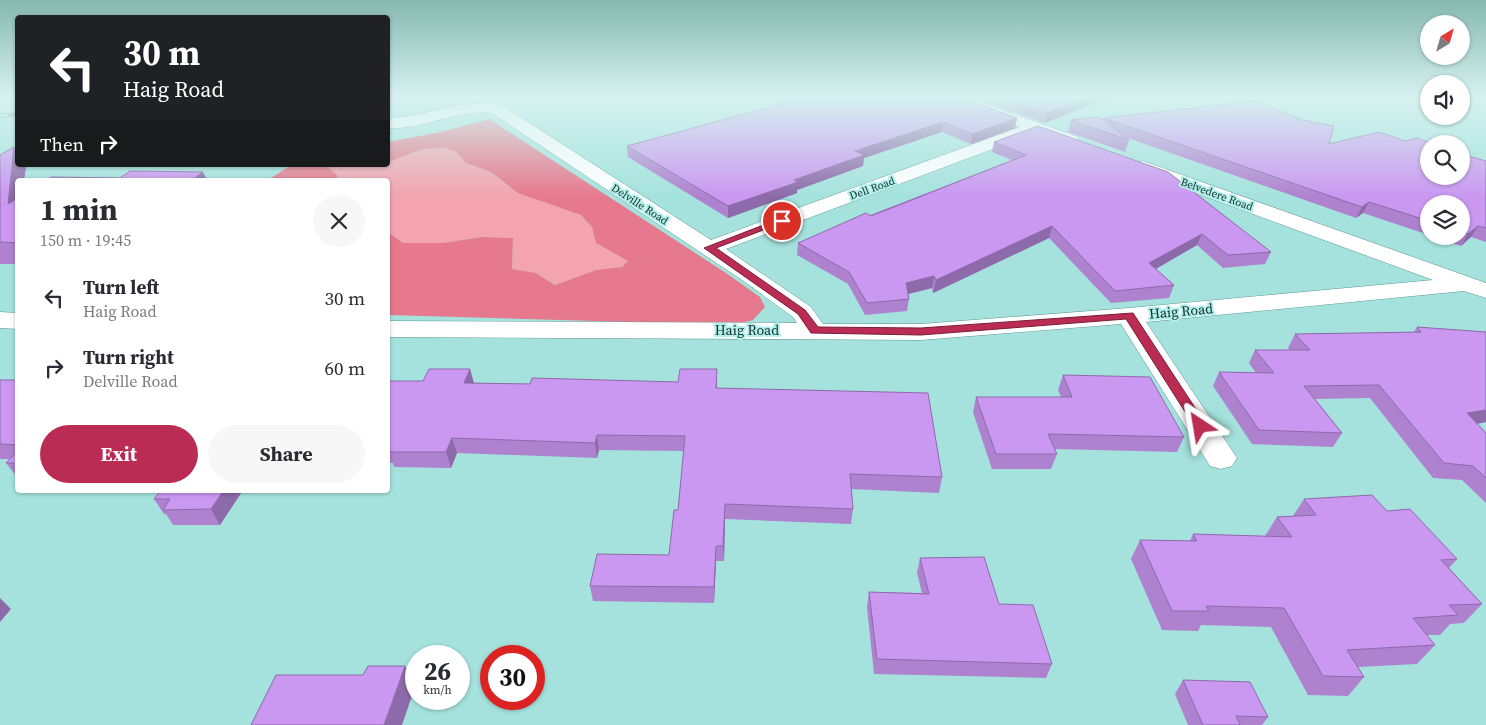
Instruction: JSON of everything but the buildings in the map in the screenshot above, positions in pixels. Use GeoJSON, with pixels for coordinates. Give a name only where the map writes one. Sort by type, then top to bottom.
{"type":"FeatureCollection","features":[{"type":"Feature","properties":{"kind":"street","name":"Delville Road"},"geometry":{"type":"LineString","coordinates":[[530,130],[802,312],[815,330]]}},
{"type":"Feature","properties":{"kind":"street","name":"Dell Road"},"geometry":{"type":"LineString","coordinates":[[709,248],[1030,130]]}},
{"type":"Feature","properties":{"kind":"street"},"geometry":{"type":"LineString","coordinates":[[1040,130],[1090,148]]}},
{"type":"Feature","properties":{"kind":"street","name":"Belvedere Road"},"geometry":{"type":"LineString","coordinates":[[1127,161],[1475,287]]}},
{"type":"Feature","properties":{"kind":"street","name":"Haig Road"},"geometry":{"type":"LineString","coordinates":[[390,329],[921,332],[1475,287]]}},
{"type":"Feature","properties":{"kind":"street"},"geometry":{"type":"LineString","coordinates":[[1129,316],[1221,458]]}},
{"type":"Feature","properties":{"kind":"street"},"geometry":{"type":"LineString","coordinates":[[0,320],[15,321]]}},
{"type":"Feature","properties":{"kind":"shaded area"},"geometry":{"type":"Polygon","coordinates":[[[449,130],[506,130],[726,273],[760,297],[765,307],[753,320],[733,325],[390,315],[390,233],[403,243],[443,243],[482,237],[513,238],[512,269],[536,273],[555,285],[596,270],[622,267],[628,261],[596,243],[592,227],[581,215],[518,193],[491,172],[466,163],[456,152],[445,148],[423,149],[390,161],[390,142],[449,130]]]}},
{"type":"Feature","properties":{"kind":"shaded area"},"geometry":{"type":"Polygon","coordinates":[[[445,148],[456,152],[466,163],[491,172],[518,193],[581,215],[592,227],[596,243],[628,261],[622,267],[596,270],[556,285],[536,273],[512,269],[513,238],[482,237],[443,243],[403,243],[390,233],[390,178],[338,178],[337,175],[329,168],[390,167],[390,161],[423,149],[445,148]]]}},
{"type":"Feature","properties":{"kind":"shaded area"},"geometry":{"type":"Polygon","coordinates":[[[288,167],[330,167],[338,178],[271,178],[288,167]]]}},
{"type":"Feature","properties":{"kind":"route"},"geometry":{"type":"LineString","coordinates":[[782,221],[709,248],[754,277],[802,312],[815,330],[921,332],[1129,316],[1200,426]]}}]}
